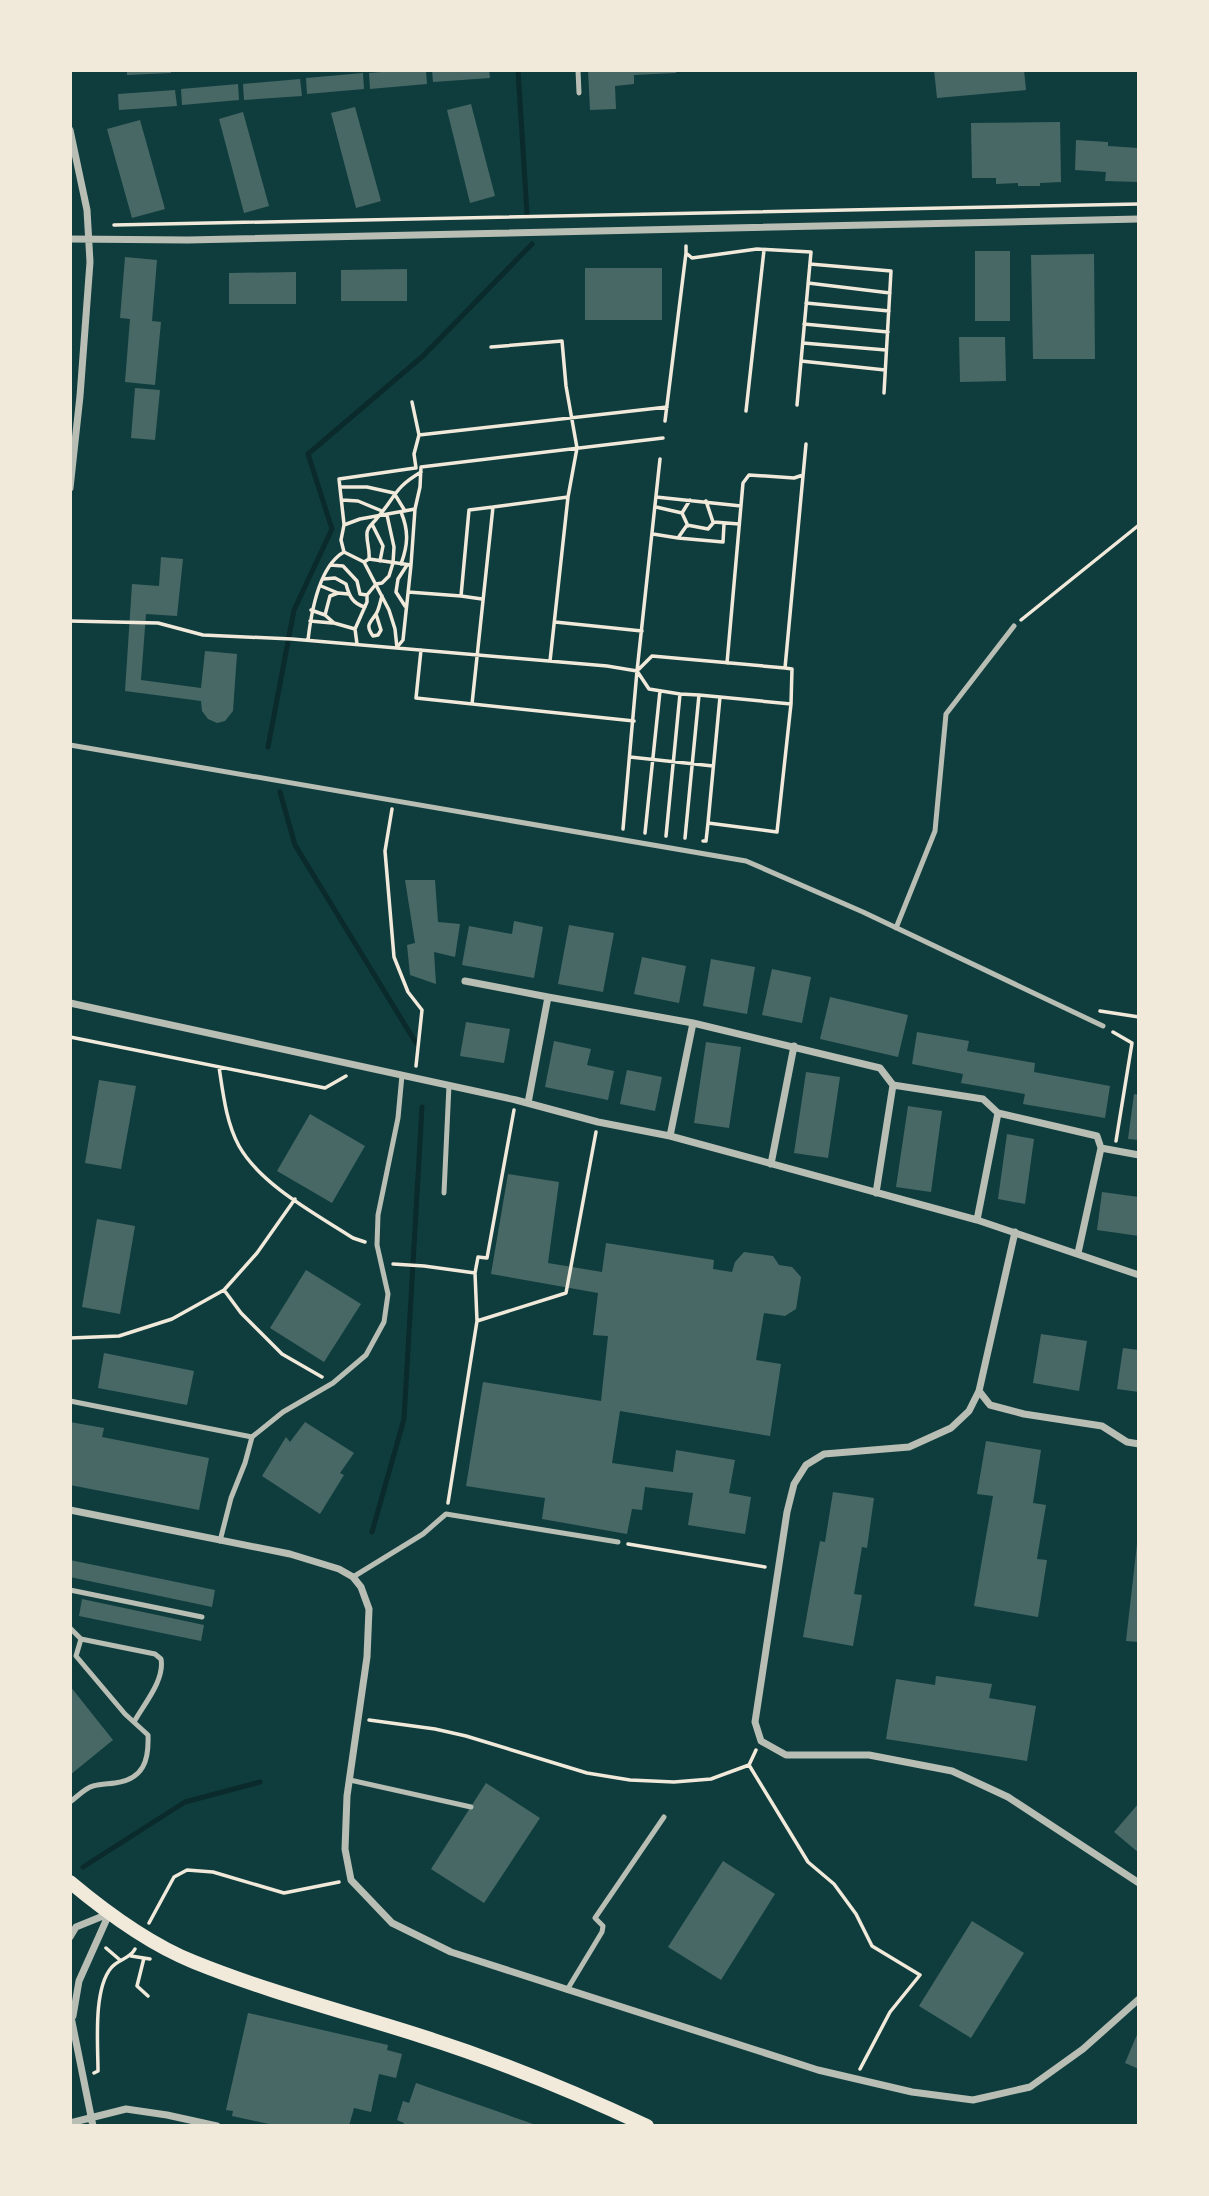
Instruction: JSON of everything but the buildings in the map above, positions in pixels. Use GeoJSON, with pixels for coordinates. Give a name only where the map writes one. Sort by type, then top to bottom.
{"type":"FeatureCollection","features":[{"type":"Feature","properties":{"kind":"main road"},"geometry":{"type":"LineString","coordinates":[[70,1882],[109,1914],[192,1962],[424,2037],[593,2101],[647,2126]]}},
{"type":"Feature","properties":{"kind":"street"},"geometry":{"type":"LineString","coordinates":[[70,130],[87,210],[89,238],[89,293],[70,488]]}},
{"type":"Feature","properties":{"kind":"street"},"geometry":{"type":"LineString","coordinates":[[70,239],[216,239],[1139,219]]}},
{"type":"Feature","properties":{"kind":"street"},"geometry":{"type":"LineString","coordinates":[[70,396],[80,396]]}},
{"type":"Feature","properties":{"kind":"street"},"geometry":{"type":"LineString","coordinates":[[465,981],[693,1023],[794,1046],[880,1068],[893,1085],[983,1099],[998,1113],[1097,1136],[1101,1148],[1079,1253]]}},
{"type":"Feature","properties":{"kind":"street"},"geometry":{"type":"LineString","coordinates":[[528,1103],[548,997]]}},
{"type":"Feature","properties":{"kind":"street"},"geometry":{"type":"LineString","coordinates":[[70,1003],[414,1077],[598,1122],[670,1136],[977,1220],[1139,1275]]}},
{"type":"Feature","properties":{"kind":"street"},"geometry":{"type":"LineString","coordinates":[[670,1136],[693,1023]]}},
{"type":"Feature","properties":{"kind":"street"},"geometry":{"type":"LineString","coordinates":[[771,1164],[794,1046]]}},
{"type":"Feature","properties":{"kind":"street"},"geometry":{"type":"LineString","coordinates":[[876,1193],[893,1085]]}},
{"type":"Feature","properties":{"kind":"street"},"geometry":{"type":"LineString","coordinates":[[977,1220],[998,1113]]}},
{"type":"Feature","properties":{"kind":"street"},"geometry":{"type":"LineString","coordinates":[[1101,1148],[1139,1155]]}},
{"type":"Feature","properties":{"kind":"street"},"geometry":{"type":"LineString","coordinates":[[1015,1232],[979,1391],[969,1411],[951,1428],[909,1447],[824,1454],[806,1465],[794,1484],[787,1512],[755,1722],[761,1741],[786,1755],[869,1755],[952,1771],[1008,1797],[1139,1883]]}},
{"type":"Feature","properties":{"kind":"street"},"geometry":{"type":"LineString","coordinates":[[979,1391],[990,1405],[1024,1414],[1102,1426],[1127,1442],[1139,1444]]}},
{"type":"Feature","properties":{"kind":"street"},"geometry":{"type":"LineString","coordinates":[[70,1510],[290,1554],[339,1569],[353,1577],[361,1587],[369,1609],[367,1657],[350,1780],[345,1849],[351,1880],[392,1923],[451,1952],[722,2041],[854,2080],[912,2092],[973,2099],[1030,2087],[1083,2049],[1139,1999]]}},
{"type":"Feature","properties":{"kind":"street"},"geometry":{"type":"LineString","coordinates":[[70,1937],[76,1927],[109,1914]]}},
{"type":"Feature","properties":{"kind":"street"},"geometry":{"type":"LineString","coordinates":[[73,2020],[79,1981],[109,1914]]}},
{"type":"Feature","properties":{"kind":"street"},"geometry":{"type":"LineString","coordinates":[[70,2012],[92,2122]]}},
{"type":"Feature","properties":{"kind":"street"},"geometry":{"type":"LineString","coordinates":[[70,2123],[92,2122],[125,2109],[217,2126]]}},
{"type":"Feature","properties":{"kind":"lane"},"geometry":{"type":"LineString","coordinates":[[578,70],[579,93]]}},
{"type":"Feature","properties":{"kind":"lane"},"geometry":{"type":"LineString","coordinates":[[896,928],[935,831],[946,714],[1014,626]]}},
{"type":"Feature","properties":{"kind":"lane"},"geometry":{"type":"LineString","coordinates":[[70,745],[746,861],[896,928],[1103,1026]]}},
{"type":"Feature","properties":{"kind":"lane"},"geometry":{"type":"LineString","coordinates":[[220,1541],[252,1437],[283,1412],[333,1383],[366,1355],[384,1322],[388,1294],[377,1245],[378,1215],[398,1118],[402,1075]]}},
{"type":"Feature","properties":{"kind":"lane"},"geometry":{"type":"LineString","coordinates":[[444,1193],[449,1085]]}},
{"type":"Feature","properties":{"kind":"lane"},"geometry":{"type":"LineString","coordinates":[[70,1402],[252,1437]]}},
{"type":"Feature","properties":{"kind":"lane"},"geometry":{"type":"LineString","coordinates":[[353,1577],[423,1534],[446,1514],[618,1542]]}},
{"type":"Feature","properties":{"kind":"lane"},"geometry":{"type":"LineString","coordinates":[[70,1590],[202,1617]]}},
{"type":"Feature","properties":{"kind":"lane"},"geometry":{"type":"LineString","coordinates":[[70,1628],[81,1639],[155,1654],[162,1659],[163,1667],[158,1680],[134,1722]]}},
{"type":"Feature","properties":{"kind":"lane"},"geometry":{"type":"LineString","coordinates":[[70,1802],[91,1786],[119,1783],[130,1778],[146,1764],[149,1755],[148,1734],[76,1657],[81,1639]]}},
{"type":"Feature","properties":{"kind":"lane"},"geometry":{"type":"LineString","coordinates":[[350,1780],[471,1807]]}},
{"type":"Feature","properties":{"kind":"lane"},"geometry":{"type":"LineString","coordinates":[[567,1990],[601,1932],[603,1926],[596,1917],[664,1818]]}},
{"type":"Feature","properties":{"kind":"path"},"geometry":{"type":"LineString","coordinates":[[110,225],[1139,204]]}},
{"type":"Feature","properties":{"kind":"path"},"geometry":{"type":"LineString","coordinates":[[665,421],[686,246]]}},
{"type":"Feature","properties":{"kind":"path"},"geometry":{"type":"LineString","coordinates":[[685,253],[692,258],[764,250],[811,252],[797,405]]}},
{"type":"Feature","properties":{"kind":"path"},"geometry":{"type":"LineString","coordinates":[[746,411],[764,250]]}},
{"type":"Feature","properties":{"kind":"path"},"geometry":{"type":"LineString","coordinates":[[810,264],[891,271],[884,393]]}},
{"type":"Feature","properties":{"kind":"path"},"geometry":{"type":"LineString","coordinates":[[808,284],[890,293]]}},
{"type":"Feature","properties":{"kind":"path"},"geometry":{"type":"LineString","coordinates":[[806,303],[889,311]]}},
{"type":"Feature","properties":{"kind":"path"},"geometry":{"type":"LineString","coordinates":[[804,324],[888,332]]}},
{"type":"Feature","properties":{"kind":"path"},"geometry":{"type":"LineString","coordinates":[[491,348],[562,341],[577,448],[568,498],[550,661]]}},
{"type":"Feature","properties":{"kind":"path"},"geometry":{"type":"LineString","coordinates":[[803,343],[887,351]]}},
{"type":"Feature","properties":{"kind":"path"},"geometry":{"type":"LineString","coordinates":[[801,361],[885,370]]}},
{"type":"Feature","properties":{"kind":"path"},"geometry":{"type":"LineString","coordinates":[[406,607],[396,592],[398,579],[406,565],[419,469],[414,454],[419,435],[412,402]]}},
{"type":"Feature","properties":{"kind":"path"},"geometry":{"type":"LineString","coordinates":[[419,435],[667,407]]}},
{"type":"Feature","properties":{"kind":"path"},"geometry":{"type":"LineString","coordinates":[[397,648],[395,629],[364,562],[344,552],[341,540],[344,525],[339,479],[663,438]]}},
{"type":"Feature","properties":{"kind":"path"},"geometry":{"type":"LineString","coordinates":[[785,668],[806,444]]}},
{"type":"Feature","properties":{"kind":"path"},"geometry":{"type":"LineString","coordinates":[[622,841],[660,459]]}},
{"type":"Feature","properties":{"kind":"path"},"geometry":{"type":"LineString","coordinates":[[369,559],[370,546],[366,536],[372,524],[403,482],[419,469]]}},
{"type":"Feature","properties":{"kind":"path"},"geometry":{"type":"LineString","coordinates":[[727,663],[743,484],[749,475],[794,478],[803,475]]}},
{"type":"Feature","properties":{"kind":"path"},"geometry":{"type":"LineString","coordinates":[[340,487],[368,487],[394,493]]}},
{"type":"Feature","properties":{"kind":"path"},"geometry":{"type":"LineString","coordinates":[[394,493],[403,511],[407,536],[408,592],[403,639],[397,648]]}},
{"type":"Feature","properties":{"kind":"path"},"geometry":{"type":"LineString","coordinates":[[656,497],[706,500],[741,506]]}},
{"type":"Feature","properties":{"kind":"path"},"geometry":{"type":"LineString","coordinates":[[461,596],[469,510],[568,498]]}},
{"type":"Feature","properties":{"kind":"path"},"geometry":{"type":"LineString","coordinates":[[342,500],[358,501],[382,511]]}},
{"type":"Feature","properties":{"kind":"path"},"geometry":{"type":"LineString","coordinates":[[682,513],[691,500]]}},
{"type":"Feature","properties":{"kind":"path"},"geometry":{"type":"LineString","coordinates":[[706,500],[714,522]]}},
{"type":"Feature","properties":{"kind":"path"},"geometry":{"type":"LineString","coordinates":[[472,704],[493,507]]}},
{"type":"Feature","properties":{"kind":"path"},"geometry":{"type":"LineString","coordinates":[[656,507],[682,513]]}},
{"type":"Feature","properties":{"kind":"path"},"geometry":{"type":"LineString","coordinates":[[344,525],[360,519],[415,509]]}},
{"type":"Feature","properties":{"kind":"path"},"geometry":{"type":"LineString","coordinates":[[682,513],[687,526]]}},
{"type":"Feature","properties":{"kind":"path"},"geometry":{"type":"LineString","coordinates":[[357,644],[355,629],[368,596],[376,584],[383,583],[389,576],[393,563],[394,547],[387,515]]}},
{"type":"Feature","properties":{"kind":"path"},"geometry":{"type":"LineString","coordinates":[[714,522],[739,524]]}},
{"type":"Feature","properties":{"kind":"path"},"geometry":{"type":"LineString","coordinates":[[687,526],[708,529],[714,522]]}},
{"type":"Feature","properties":{"kind":"path"},"geometry":{"type":"LineString","coordinates":[[372,524],[383,546],[380,561]]}},
{"type":"Feature","properties":{"kind":"path"},"geometry":{"type":"LineString","coordinates":[[652,534],[723,542],[724,524]]}},
{"type":"Feature","properties":{"kind":"path"},"geometry":{"type":"LineString","coordinates":[[1014,626],[1139,525]]}},
{"type":"Feature","properties":{"kind":"path"},"geometry":{"type":"LineString","coordinates":[[678,538],[687,526]]}},
{"type":"Feature","properties":{"kind":"path"},"geometry":{"type":"LineString","coordinates":[[308,640],[311,610],[323,579],[333,560],[344,552]]}},
{"type":"Feature","properties":{"kind":"path"},"geometry":{"type":"LineString","coordinates":[[364,562],[369,559],[406,565]]}},
{"type":"Feature","properties":{"kind":"path"},"geometry":{"type":"LineString","coordinates":[[330,565],[343,566],[357,581],[360,594],[368,596]]}},
{"type":"Feature","properties":{"kind":"path"},"geometry":{"type":"LineString","coordinates":[[323,579],[335,578],[346,584],[348,594],[365,607]]}},
{"type":"Feature","properties":{"kind":"path"},"geometry":{"type":"LineString","coordinates":[[321,586],[348,594]]}},
{"type":"Feature","properties":{"kind":"path"},"geometry":{"type":"LineString","coordinates":[[318,592],[330,596],[338,593]]}},
{"type":"Feature","properties":{"kind":"path"},"geometry":{"type":"LineString","coordinates":[[408,592],[482,599]]}},
{"type":"Feature","properties":{"kind":"path"},"geometry":{"type":"LineString","coordinates":[[325,615],[330,596]]}},
{"type":"Feature","properties":{"kind":"path"},"geometry":{"type":"LineString","coordinates":[[372,646],[373,636],[368,628],[369,621],[376,614],[382,596]]}},
{"type":"Feature","properties":{"kind":"path"},"geometry":{"type":"LineString","coordinates":[[315,600],[326,605]]}},
{"type":"Feature","properties":{"kind":"path"},"geometry":{"type":"LineString","coordinates":[[311,610],[325,615],[334,623]]}},
{"type":"Feature","properties":{"kind":"path"},"geometry":{"type":"LineString","coordinates":[[373,636],[378,635],[381,630],[376,614]]}},
{"type":"Feature","properties":{"kind":"path"},"geometry":{"type":"LineString","coordinates":[[70,621],[158,623],[203,635],[357,644],[637,671],[649,689],[791,704]]}},
{"type":"Feature","properties":{"kind":"path"},"geometry":{"type":"LineString","coordinates":[[310,621],[334,623],[355,629]]}},
{"type":"Feature","properties":{"kind":"path"},"geometry":{"type":"LineString","coordinates":[[555,622],[642,631]]}},
{"type":"Feature","properties":{"kind":"path"},"geometry":{"type":"LineString","coordinates":[[421,650],[416,698],[634,721]]}},
{"type":"Feature","properties":{"kind":"path"},"geometry":{"type":"LineString","coordinates":[[637,671],[652,656],[792,669],[791,704],[777,832],[708,823]]}},
{"type":"Feature","properties":{"kind":"path"},"geometry":{"type":"LineString","coordinates":[[645,833],[660,691]]}},
{"type":"Feature","properties":{"kind":"path"},"geometry":{"type":"LineString","coordinates":[[666,836],[680,694]]}},
{"type":"Feature","properties":{"kind":"path"},"geometry":{"type":"LineString","coordinates":[[685,838],[699,695]]}},
{"type":"Feature","properties":{"kind":"path"},"geometry":{"type":"LineString","coordinates":[[706,841],[720,697]]}},
{"type":"Feature","properties":{"kind":"path"},"geometry":{"type":"LineString","coordinates":[[630,757],[713,766]]}},
{"type":"Feature","properties":{"kind":"path"},"geometry":{"type":"LineString","coordinates":[[393,800],[385,851],[394,957],[408,992],[422,1010],[414,1077]]}},
{"type":"Feature","properties":{"kind":"path"},"geometry":{"type":"LineString","coordinates":[[1103,1026],[1132,1043],[1115,1150]]}},
{"type":"Feature","properties":{"kind":"path"},"geometry":{"type":"LineString","coordinates":[[70,1037],[326,1088],[363,1066]]}},
{"type":"Feature","properties":{"kind":"path"},"geometry":{"type":"LineString","coordinates":[[219,1067],[225,1106],[239,1147],[270,1184],[353,1238],[377,1245]]}},
{"type":"Feature","properties":{"kind":"path"},"geometry":{"type":"LineString","coordinates":[[446,1514],[477,1321],[475,1273],[478,1257],[487,1258],[516,1100]]}},
{"type":"Feature","properties":{"kind":"path"},"geometry":{"type":"LineString","coordinates":[[477,1321],[566,1293],[598,1122]]}},
{"type":"Feature","properties":{"kind":"path"},"geometry":{"type":"LineString","coordinates":[[70,1338],[118,1336],[173,1318],[224,1290],[257,1253],[295,1199]]}},
{"type":"Feature","properties":{"kind":"path"},"geometry":{"type":"LineString","coordinates":[[401,1264],[475,1273]]}},
{"type":"Feature","properties":{"kind":"path"},"geometry":{"type":"LineString","coordinates":[[224,1290],[241,1313],[282,1354],[333,1383]]}},
{"type":"Feature","properties":{"kind":"path"},"geometry":{"type":"LineString","coordinates":[[618,1542],[778,1570]]}},
{"type":"Feature","properties":{"kind":"path"},"geometry":{"type":"LineString","coordinates":[[359,1719],[466,1736],[587,1773],[630,1780],[674,1782],[711,1779],[749,1765],[761,1741]]}},
{"type":"Feature","properties":{"kind":"path"},"geometry":{"type":"LineString","coordinates":[[749,1765],[808,1862],[834,1884],[856,1914],[872,1946],[920,1975],[890,2012],[854,2080]]}},
{"type":"Feature","properties":{"kind":"path"},"geometry":{"type":"LineString","coordinates":[[84,2077],[98,2071],[98,2024],[102,1987],[109,1970],[120,1960],[131,1956],[174,1877],[187,1870],[213,1872],[284,1893],[351,1880]]}},
{"type":"Feature","properties":{"kind":"path"},"geometry":{"type":"LineString","coordinates":[[144,1958],[137,1986],[148,1996]]}},
{"type":"Feature","properties":{"kind":"waterway"},"geometry":{"type":"LineString","coordinates":[[518,70],[527,214]]}},
{"type":"Feature","properties":{"kind":"waterway"},"geometry":{"type":"LineString","coordinates":[[268,747],[294,610],[332,529],[308,454],[423,356],[532,244]]}},
{"type":"Feature","properties":{"kind":"waterway"},"geometry":{"type":"LineString","coordinates":[[280,792],[295,845],[416,1043]]}},
{"type":"Feature","properties":{"kind":"waterway"},"geometry":{"type":"LineString","coordinates":[[372,1532],[404,1419],[422,1107]]}},
{"type":"Feature","properties":{"kind":"waterway"},"geometry":{"type":"LineString","coordinates":[[83,1867],[185,1802],[260,1782]]}}]}
